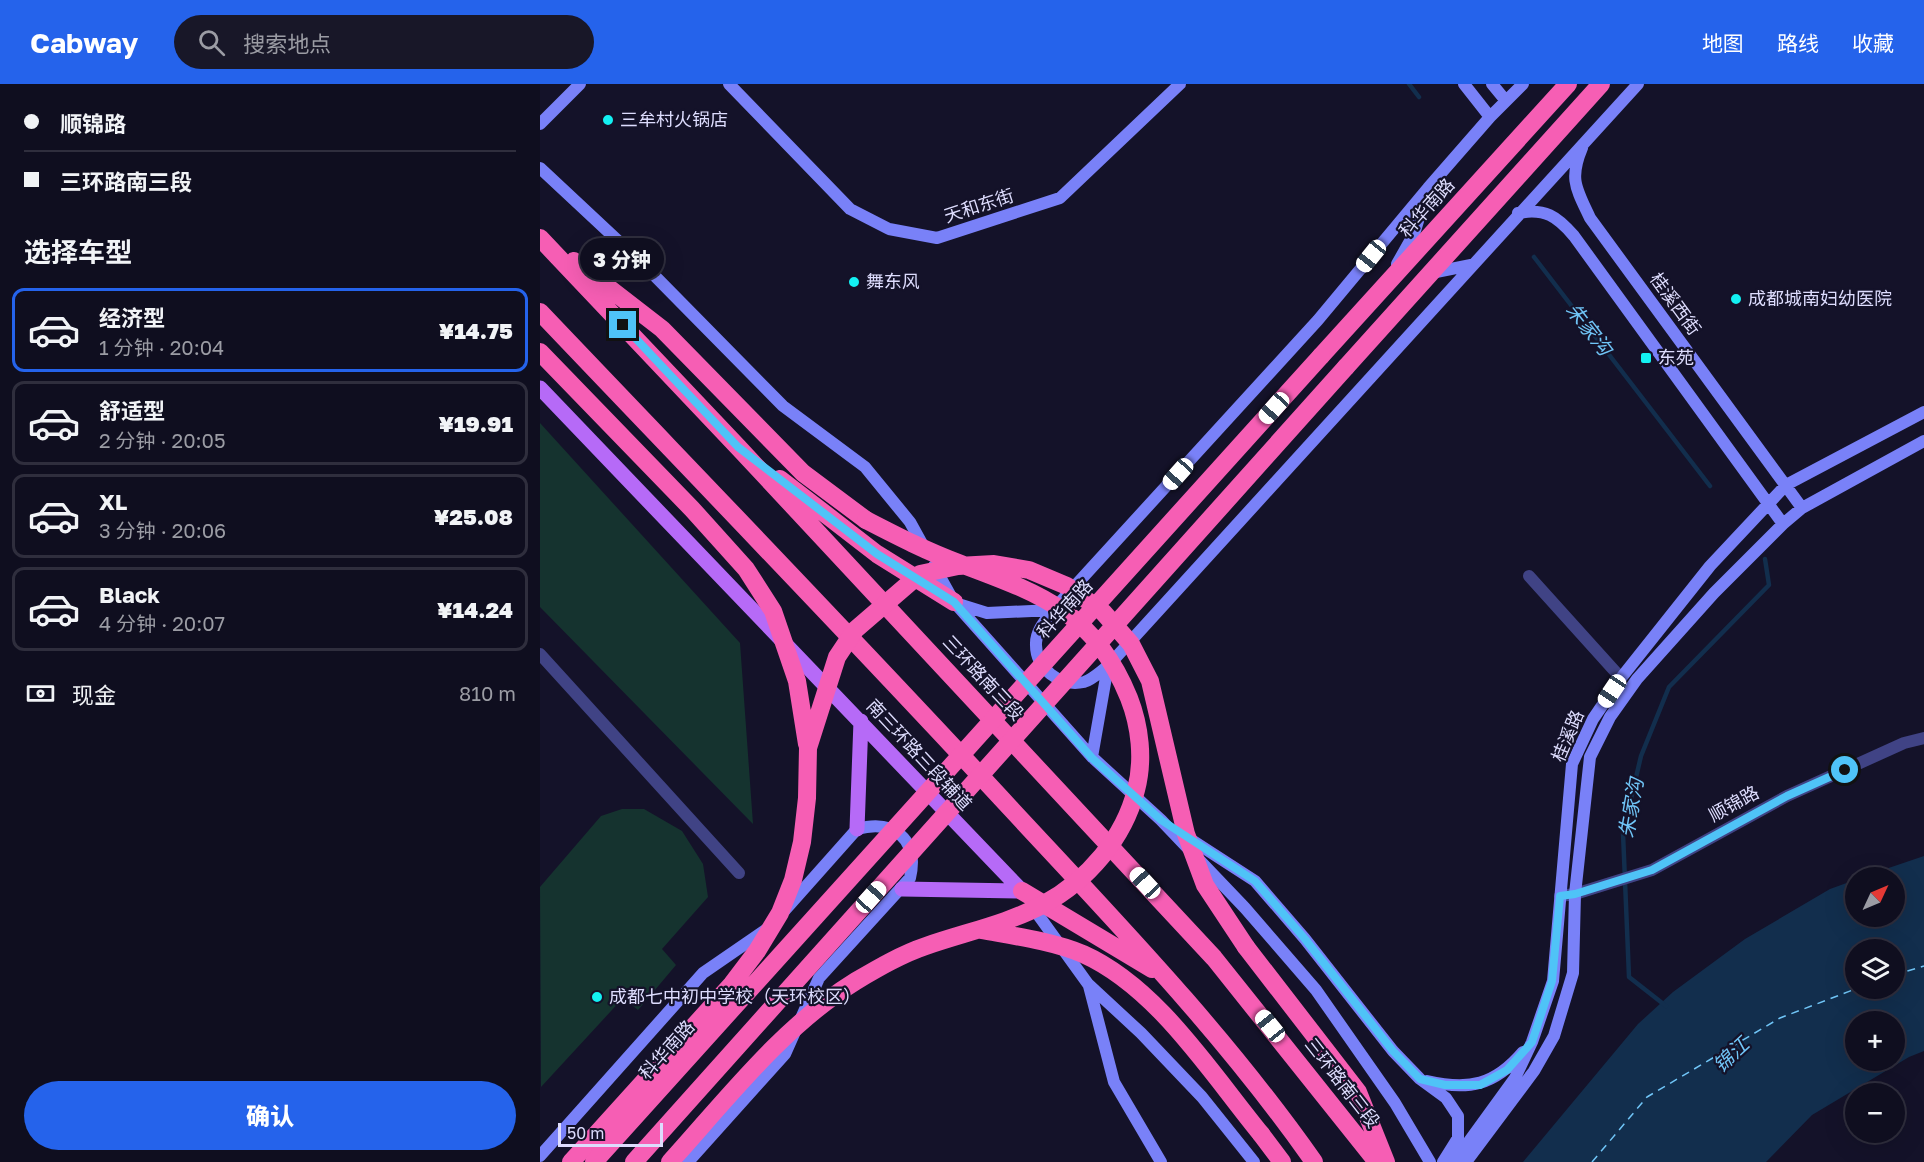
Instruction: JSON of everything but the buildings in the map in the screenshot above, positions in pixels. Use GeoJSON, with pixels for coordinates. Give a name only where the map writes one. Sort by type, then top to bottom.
{"type":"FeatureCollection","features":[{"type":"Feature","properties":{"kind":"highway","name":"科华南路"},"geometry":{"type":"LineString","coordinates":[[594,1162],[1568,84]]}},
{"type":"Feature","properties":{"kind":"highway"},"geometry":{"type":"LineString","coordinates":[[634,1162],[1601,84]]}},
{"type":"Feature","properties":{"kind":"highway"},"geometry":{"type":"LineString","coordinates":[[540,237],[662,329],[803,473],[866,520],[959,564],[1043,597],[1078,621],[1100,645],[1119,673],[1133,709],[1140,741],[1140,776],[1131,811],[1109,849],[1085,875],[1045,904],[981,930],[925,946],[881,967],[824,1004],[774,1048],[670,1162]]}},
{"type":"Feature","properties":{"kind":"highway","name":"三环路南三段"},"geometry":{"type":"LineString","coordinates":[[540,237],[1214,958],[1377,1162]]}},
{"type":"Feature","properties":{"kind":"highway"},"geometry":{"type":"LineString","coordinates":[[540,312],[928,720],[1170,981],[1276,1108],[1314,1162]]}},
{"type":"Feature","properties":{"kind":"highway"},"geometry":{"type":"LineString","coordinates":[[540,351],[692,509],[746,569],[773,611],[797,681],[808,748],[807,798],[802,842],[793,880],[780,913],[757,951],[732,984],[571,1162]]}},
{"type":"Feature","properties":{"kind":"highway"},"geometry":{"type":"LineString","coordinates":[[738,447],[877,554],[954,602]]}},
{"type":"Feature","properties":{"kind":"highway"},"geometry":{"type":"LineString","coordinates":[[808,748],[837,657],[855,630],[920,574],[958,566],[994,564],[1029,570],[1067,586],[1103,612],[1131,644],[1150,681],[1186,834],[1205,885],[1246,947],[1358,1092],[1386,1162]]}},
{"type":"Feature","properties":{"kind":"highway"},"geometry":{"type":"LineString","coordinates":[[1022,891],[1170,981]]}},
{"type":"Feature","properties":{"kind":"highway"},"geometry":{"type":"LineString","coordinates":[[981,930],[1081,953],[1105,966],[1162,1013],[1282,1162]]}},
{"type":"Feature","properties":{"kind":"main road"},"geometry":{"type":"LineString","coordinates":[[540,124],[580,84]]}},
{"type":"Feature","properties":{"kind":"main road","name":"天和东街"},"geometry":{"type":"LineString","coordinates":[[729,84],[850,209],[889,230],[937,238],[1060,198],[1180,84]]}},
{"type":"Feature","properties":{"kind":"main road"},"geometry":{"type":"LineString","coordinates":[[1464,84],[1490,117]]}},
{"type":"Feature","properties":{"kind":"main road"},"geometry":{"type":"LineString","coordinates":[[1492,84],[1506,101]]}},
{"type":"Feature","properties":{"kind":"main road"},"geometry":{"type":"LineString","coordinates":[[1523,84],[1490,117],[1428,188],[1318,320],[1053,610],[1040,628],[1036,643],[1038,660],[1052,676],[1068,682],[1086,682],[1108,666],[1586,138],[1638,84]]}},
{"type":"Feature","properties":{"kind":"main road","name":"桂溪西街"},"geometry":{"type":"LineString","coordinates":[[1586,138],[1573,171],[1579,195],[1590,218],[1802,508]]}},
{"type":"Feature","properties":{"kind":"main road"},"geometry":{"type":"LineString","coordinates":[[540,168],[645,266],[783,406],[865,466],[910,522],[954,602],[1092,758],[1161,820],[1245,908],[1316,990],[1395,1103],[1430,1162]]}},
{"type":"Feature","properties":{"kind":"main road"},"geometry":{"type":"LineString","coordinates":[[1383,288],[1414,234],[1428,188]]}},
{"type":"Feature","properties":{"kind":"main road"},"geometry":{"type":"LineString","coordinates":[[1518,213],[1537,210],[1554,215],[1569,230],[1783,524]]}},
{"type":"Feature","properties":{"kind":"main road"},"geometry":{"type":"LineString","coordinates":[[1431,273],[1471,265]]}},
{"type":"Feature","properties":{"kind":"main road","name":"南三环路三段辅道"},"geometry":{"type":"LineString","coordinates":[[540,388],[669,526],[1022,891],[1088,984],[1141,1033],[1194,1089],[1254,1162]]}},
{"type":"Feature","properties":{"kind":"main road","name":"桂溪路"},"geometry":{"type":"LineString","coordinates":[[1454,1162],[1515,1078],[1532,1042],[1552,981],[1572,764],[1593,719],[1622,678],[1710,566],[1786,485],[1924,412]]}},
{"type":"Feature","properties":{"kind":"main road","name":"桂溪路"},"geometry":{"type":"LineString","coordinates":[[1466,1162],[1534,1071],[1554,1036],[1572,973],[1575,894],[1590,757],[1610,717],[1637,679],[1699,610],[1783,524],[1802,508],[1924,441]]}},
{"type":"Feature","properties":{"kind":"main road"},"geometry":{"type":"LineString","coordinates":[[954,602],[987,613],[1053,610]]}},
{"type":"Feature","properties":{"kind":"main road"},"geometry":{"type":"LineString","coordinates":[[1092,758],[1108,666]]}},
{"type":"Feature","properties":{"kind":"main road"},"geometry":{"type":"LineString","coordinates":[[856,829],[861,722]]}},
{"type":"Feature","properties":{"kind":"main road"},"geometry":{"type":"LineString","coordinates":[[1161,820],[1255,881],[1305,939],[1393,1051],[1420,1079],[1446,1098],[1458,1116],[1458,1138],[1443,1162]]}},
{"type":"Feature","properties":{"kind":"main road"},"geometry":{"type":"LineString","coordinates":[[540,1156],[703,973],[772,926],[856,829],[871,825],[888,827],[902,837],[911,849],[913,864],[910,878],[819,978],[785,1054],[688,1162]]}},
{"type":"Feature","properties":{"kind":"main road"},"geometry":{"type":"LineString","coordinates":[[902,889],[1022,891]]}},
{"type":"Feature","properties":{"kind":"main road"},"geometry":{"type":"LineString","coordinates":[[1088,984],[1114,1082],[1161,1162]]}},
{"type":"Feature","properties":{"kind":"main road"},"geometry":{"type":"LineString","coordinates":[[1420,1079],[1445,1085],[1480,1085],[1507,1070],[1532,1042]]}},
{"type":"Feature","properties":{"kind":"street"},"geometry":{"type":"LineString","coordinates":[[1529,576],[1622,678]]}},
{"type":"Feature","properties":{"kind":"street"},"geometry":{"type":"LineString","coordinates":[[543,662],[739,873]]}},
{"type":"Feature","properties":{"kind":"street","name":"顺锦路"},"geometry":{"type":"LineString","coordinates":[[1560,896],[1575,894],[1652,870],[1787,796],[1904,743],[1924,738]]}},
{"type":"Feature","properties":{"kind":"green space"},"geometry":{"type":"Polygon","coordinates":[[[540,423],[740,643],[753,824],[540,607],[540,423]]]}},
{"type":"Feature","properties":{"kind":"green space"},"geometry":{"type":"Polygon","coordinates":[[[622,809],[644,809],[682,831],[703,864],[708,897],[662,949],[676,965],[638,1010],[623,998],[541,1087],[540,887],[601,816],[622,809]]]}},
{"type":"Feature","properties":{"kind":"water","name":"锦江"},"geometry":{"type":"Polygon","coordinates":[[[1924,856],[1924,1051],[1905,1059],[1905,1011],[1845,1011],[1845,1071],[1886,1071],[1866,1083],[1845,1083],[1845,1095],[1812,1115],[1766,1162],[1523,1162],[1638,1024],[1673,992],[1745,939],[1830,889],[1845,884],[1845,927],[1905,927],[1905,867],[1892,867],[1924,856]]]}},
{"type":"Feature","properties":{"kind":"waterway","name":"朱家沟"},"geometry":{"type":"LineString","coordinates":[[1409,84],[1419,97]]}},
{"type":"Feature","properties":{"kind":"waterway","name":"朱家沟"},"geometry":{"type":"LineString","coordinates":[[1534,257],[1710,486]]}},
{"type":"Feature","properties":{"kind":"waterway","name":"朱家沟"},"geometry":{"type":"LineString","coordinates":[[1666,1006],[1629,977],[1623,833],[1641,756],[1669,687],[1769,585],[1765,559]]}},
{"type":"Feature","properties":{"kind":"ferry route"},"geometry":{"type":"LineString","coordinates":[[1905,972],[1924,966]]}},
{"type":"Feature","properties":{"kind":"ferry route"},"geometry":{"type":"LineString","coordinates":[[1592,1162],[1647,1097],[1780,1018],[1845,993]]}},
{"type":"Feature","properties":{"kind":"place","name":"三牟村火锅店"},"geometry":{"type":"Point","coordinates":[608,120]}},
{"type":"Feature","properties":{"kind":"place","name":"舞东风"},"geometry":{"type":"Point","coordinates":[854,282]}},
{"type":"Feature","properties":{"kind":"place","name":"成都城南妇幼医院"},"geometry":{"type":"Point","coordinates":[1736,299]}},
{"type":"Feature","properties":{"kind":"place","name":"东苑"},"geometry":{"type":"Point","coordinates":[1646,358]}},
{"type":"Feature","properties":{"kind":"place","name":"成都七中初中学校（天环校区）"},"geometry":{"type":"Point","coordinates":[597,997]}},
{"type":"Feature","properties":{"kind":"route"},"geometry":{"type":"LineString","coordinates":[[623,325],[738,447],[877,554],[954,602],[1092,758],[1161,820],[1255,881],[1305,939],[1393,1051],[1420,1079],[1445,1085],[1480,1085],[1507,1070],[1532,1042],[1552,981],[1560,896],[1575,894],[1652,870],[1787,796],[1845,770]]}}]}
